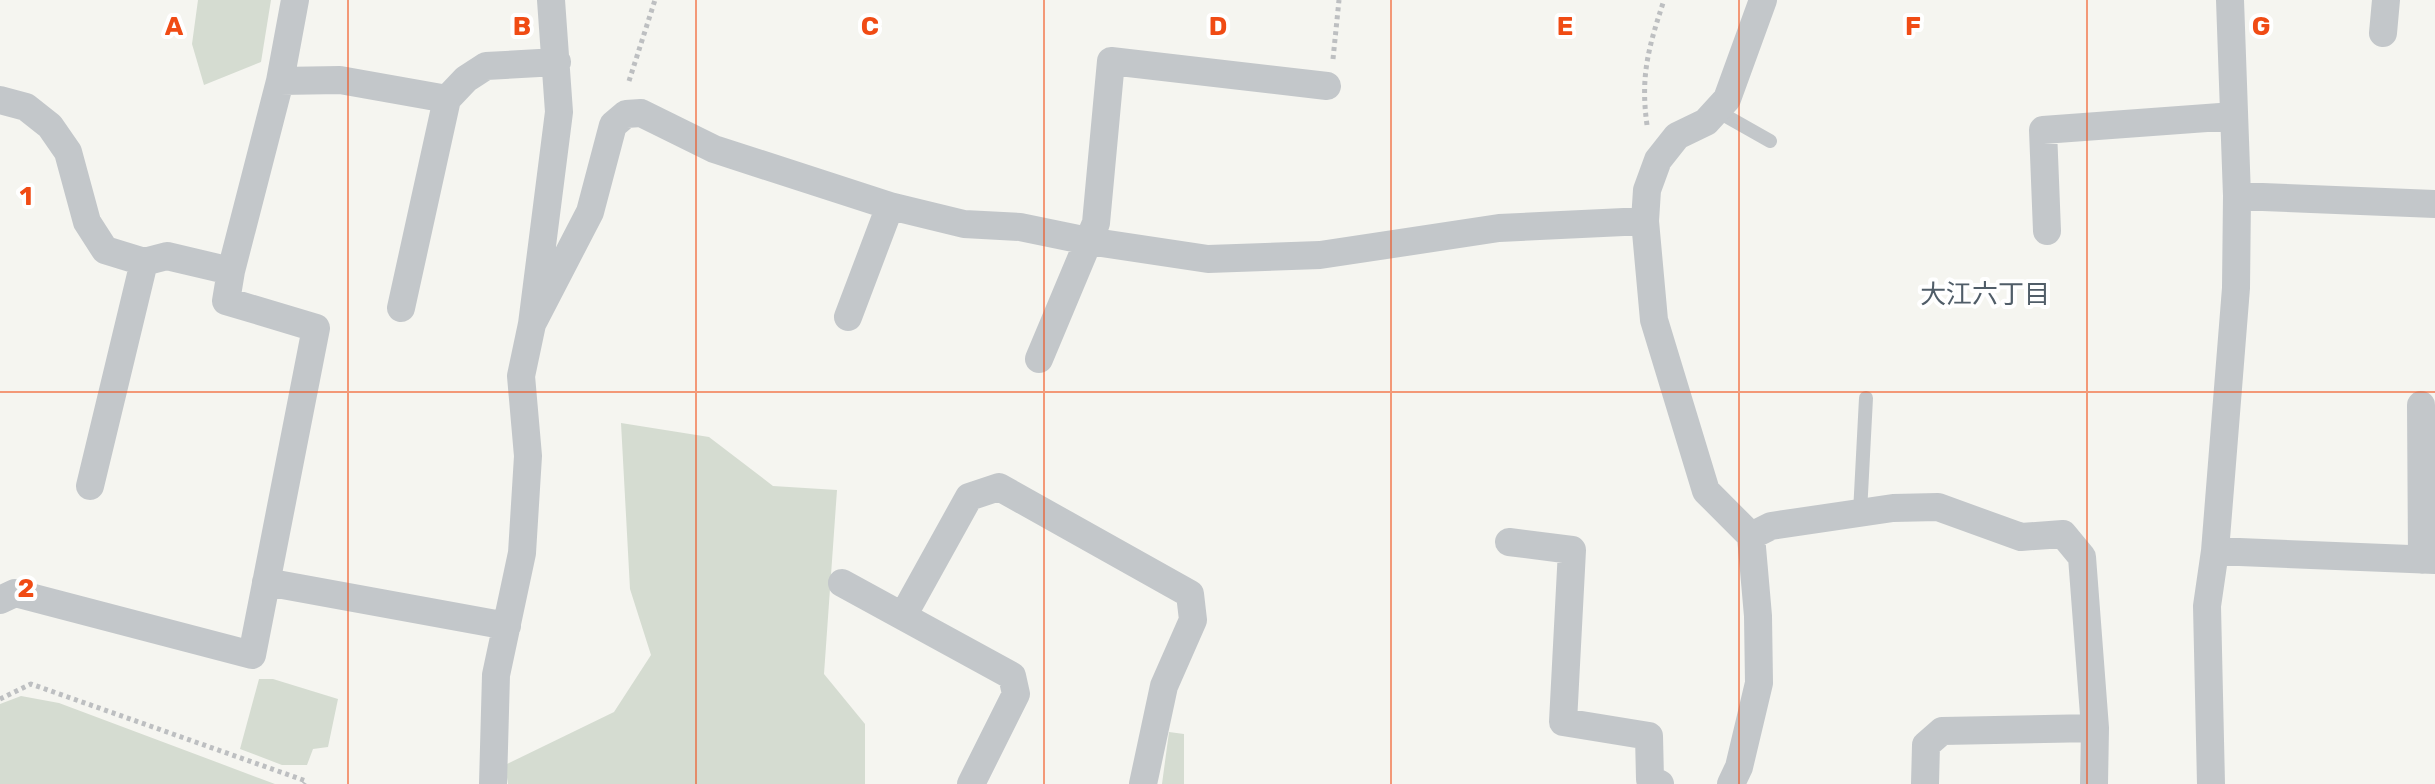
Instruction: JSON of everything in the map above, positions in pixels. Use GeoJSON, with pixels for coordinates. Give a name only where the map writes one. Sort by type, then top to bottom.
{"type":"FeatureCollection","features":[{"type":"Feature","properties":{"kind":"street"},"geometry":{"type":"LineString","coordinates":[[0,600],[15,593],[252,655],[316,328],[226,301],[280,81],[295,0]]}},
{"type":"Feature","properties":{"kind":"street"},"geometry":{"type":"LineString","coordinates":[[493,784],[496,675],[522,553],[528,456],[521,376],[532,324],[559,112],[551,0]]}},
{"type":"Feature","properties":{"kind":"street"},"geometry":{"type":"LineString","coordinates":[[1731,784],[1739,767],[1759,683],[1758,616],[1751,536],[1706,491],[1654,320],[1645,221],[1647,190],[1658,160],[1677,136],[1706,122],[1727,99],[1763,0]]}},
{"type":"Feature","properties":{"kind":"street"},"geometry":{"type":"LineString","coordinates":[[2211,784],[2207,606],[2215,551],[2236,288],[2237,196],[2230,0]]}},
{"type":"Feature","properties":{"kind":"street"},"geometry":{"type":"LineString","coordinates":[[2383,33],[2386,0]]}},
{"type":"Feature","properties":{"kind":"street"},"geometry":{"type":"LineString","coordinates":[[1039,359],[1096,223],[1111,61],[1327,86]]}},
{"type":"Feature","properties":{"kind":"street"},"geometry":{"type":"LineString","coordinates":[[401,308],[447,99],[466,79],[486,66],[557,62]]}},
{"type":"Feature","properties":{"kind":"street"},"geometry":{"type":"LineString","coordinates":[[280,81],[340,80],[447,99]]}},
{"type":"Feature","properties":{"kind":"street"},"geometry":{"type":"LineString","coordinates":[[0,100],[26,107],[50,126],[68,152],[87,222],[105,250],[144,262],[167,256],[231,271]]}},
{"type":"Feature","properties":{"kind":"street"},"geometry":{"type":"LineString","coordinates":[[532,324],[590,212],[613,125],[626,114],[641,113],[714,149],[890,206],[964,224],[1020,227],[1208,259],[1320,255],[1499,228],[1645,221]]}},
{"type":"Feature","properties":{"kind":"street"},"geometry":{"type":"LineString","coordinates":[[2047,231],[2043,130],[2234,116]]}},
{"type":"Feature","properties":{"kind":"street"},"geometry":{"type":"LineString","coordinates":[[2237,196],[2435,204]]}},
{"type":"Feature","properties":{"kind":"street"},"geometry":{"type":"LineString","coordinates":[[848,317],[890,206]]}},
{"type":"Feature","properties":{"kind":"street"},"geometry":{"type":"LineString","coordinates":[[90,486],[144,262]]}},
{"type":"Feature","properties":{"kind":"street"},"geometry":{"type":"LineString","coordinates":[[2215,551],[2429,560],[2421,405]]}},
{"type":"Feature","properties":{"kind":"street"},"geometry":{"type":"LineString","coordinates":[[903,616],[969,497],[999,487],[1190,594],[1193,620],[1164,686],[1143,784]]}},
{"type":"Feature","properties":{"kind":"street"},"geometry":{"type":"LineString","coordinates":[[1751,536],[1771,526],[1893,508],[1938,507],[2021,537],[2063,534],[2082,557],[2095,728],[2094,784]]}},
{"type":"Feature","properties":{"kind":"street"},"geometry":{"type":"LineString","coordinates":[[1509,542],[1572,550],[1563,722],[1649,736],[1650,779],[1660,784]]}},
{"type":"Feature","properties":{"kind":"street"},"geometry":{"type":"LineString","coordinates":[[266,582],[507,626]]}},
{"type":"Feature","properties":{"kind":"street"},"geometry":{"type":"LineString","coordinates":[[842,583],[1012,676],[1016,694],[971,784]]}},
{"type":"Feature","properties":{"kind":"street"},"geometry":{"type":"LineString","coordinates":[[1925,784],[1926,745],[1942,731],[2095,728]]}},
{"type":"Feature","properties":{"kind":"lane"},"geometry":{"type":"LineString","coordinates":[[1717,111],[1770,141]]}},
{"type":"Feature","properties":{"kind":"lane"},"geometry":{"type":"LineString","coordinates":[[1860,513],[1866,398]]}},
{"type":"Feature","properties":{"kind":"path"},"geometry":{"type":"LineString","coordinates":[[626,114],[626,91],[655,0]]}},
{"type":"Feature","properties":{"kind":"path"},"geometry":{"type":"LineString","coordinates":[[1327,86],[1336,45],[1339,0]]}},
{"type":"Feature","properties":{"kind":"path"},"geometry":{"type":"LineString","coordinates":[[1663,154],[1647,124],[1643,90],[1648,51],[1664,0]]}},
{"type":"Feature","properties":{"kind":"path"},"geometry":{"type":"LineString","coordinates":[[0,699],[31,684],[306,781],[304,784]]}},
{"type":"Feature","properties":{"kind":"shaded area"},"geometry":{"type":"Polygon","coordinates":[[[198,0],[271,0],[261,62],[204,85],[192,44],[198,0]]]}},
{"type":"Feature","properties":{"kind":"shaded area"},"geometry":{"type":"Polygon","coordinates":[[[621,423],[709,437],[773,486],[837,490],[824,674],[865,724],[865,784],[508,784],[505,765],[614,712],[651,655],[630,589],[621,423]]]}},
{"type":"Feature","properties":{"kind":"shaded area"},"geometry":{"type":"Polygon","coordinates":[[[259,679],[273,679],[338,699],[328,747],[313,749],[307,765],[282,765],[240,749],[259,679]]]}},
{"type":"Feature","properties":{"kind":"shaded area"},"geometry":{"type":"Polygon","coordinates":[[[21,696],[59,703],[275,784],[0,784],[0,704],[21,696]]]}},
{"type":"Feature","properties":{"kind":"shaded area"},"geometry":{"type":"Polygon","coordinates":[[[1169,732],[1184,734],[1184,784],[1162,784],[1169,732]]]}},
{"type":"Feature","properties":{"kind":"district","name":"大江六丁目"},"geometry":{"type":"Point","coordinates":[1985,294]}}]}
